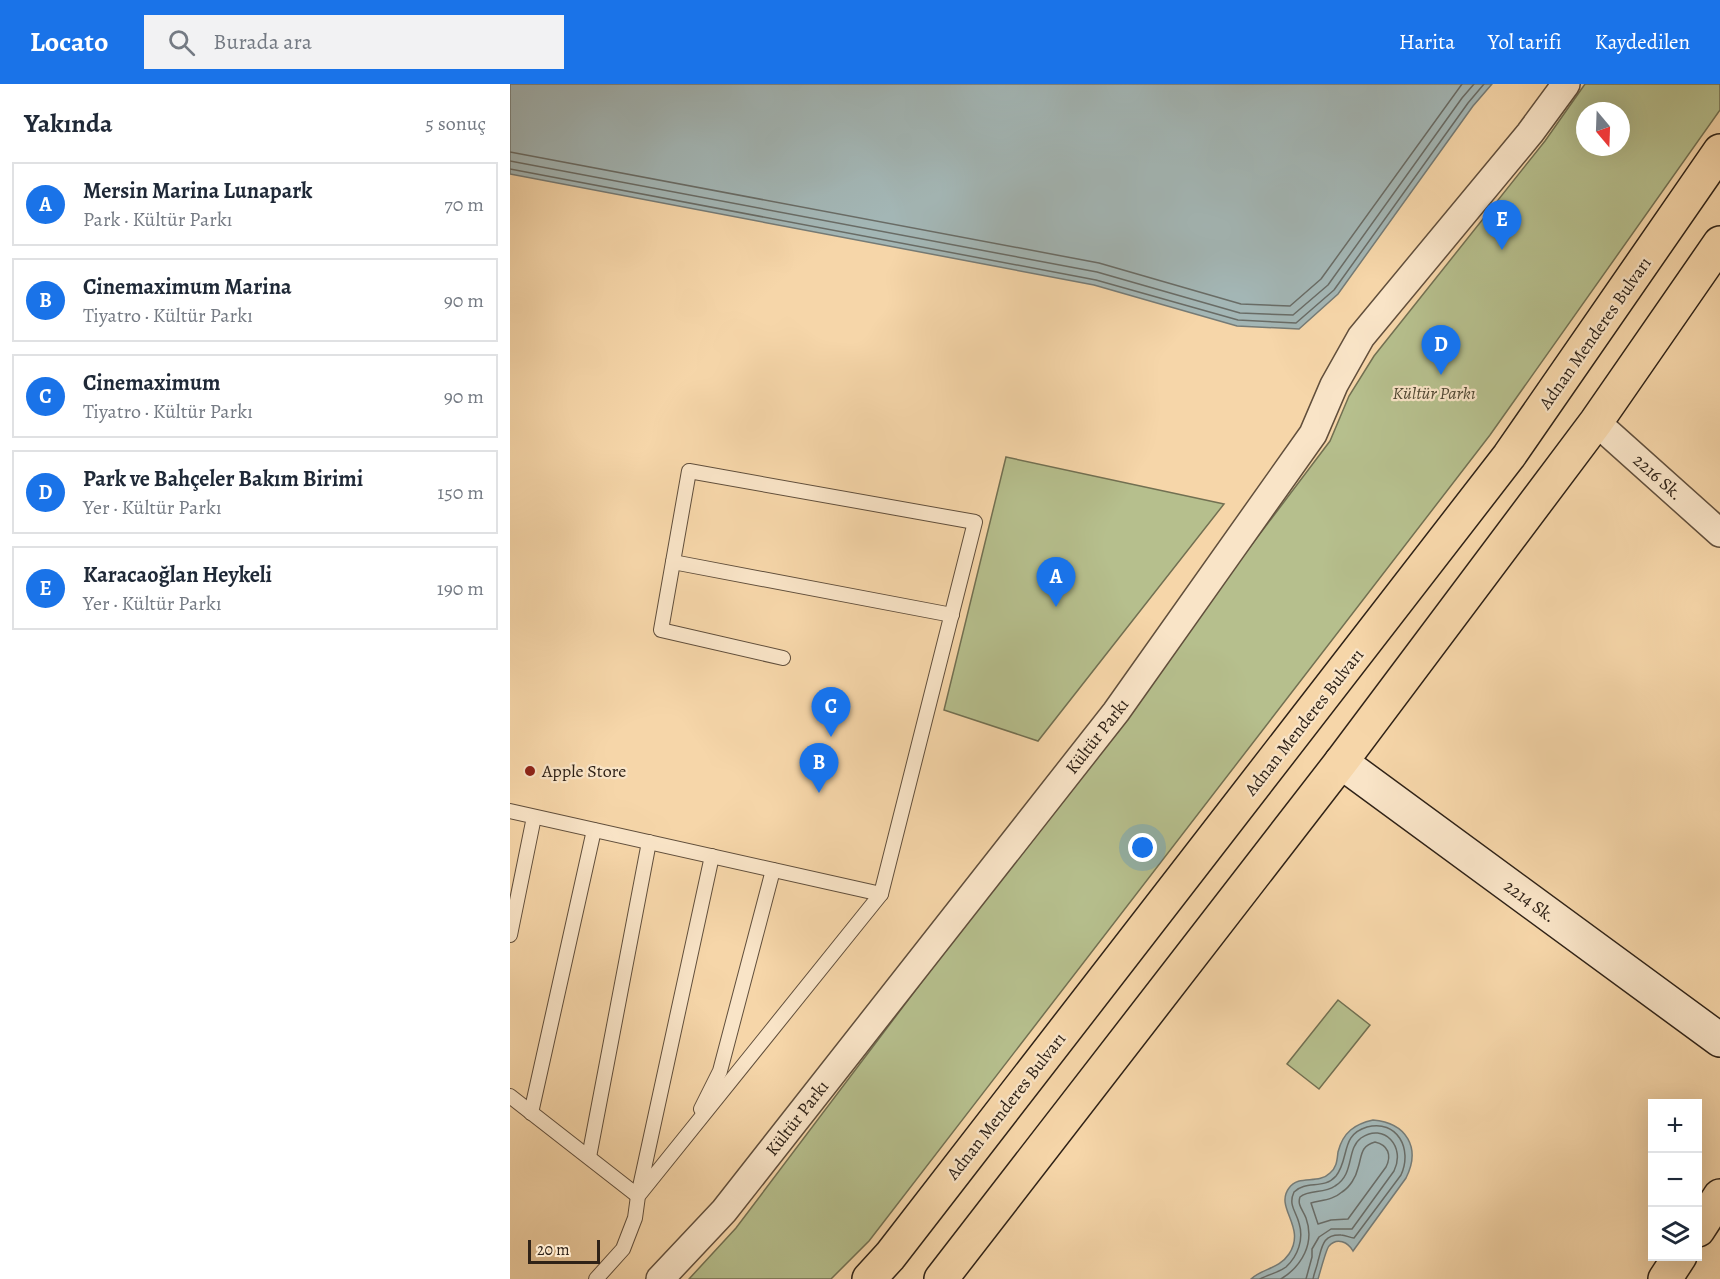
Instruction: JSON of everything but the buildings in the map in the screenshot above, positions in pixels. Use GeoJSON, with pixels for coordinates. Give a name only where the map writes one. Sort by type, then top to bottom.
{"type":"FeatureCollection","features":[{"type":"Feature","properties":{"kind":"main road","name":"Adnan Menderes Bulvarı"},"geometry":{"type":"LineString","coordinates":[[869,1279],[897,1246],[1509,456],[1720,151]]}},
{"type":"Feature","properties":{"kind":"main road"},"geometry":{"type":"LineString","coordinates":[[941,1279],[1341,762],[1596,422],[1719,247]]}},
{"type":"Feature","properties":{"kind":"main road"},"geometry":{"type":"LineString","coordinates":[[1702,1224],[1720,1196]]}},
{"type":"Feature","properties":{"kind":"main road"},"geometry":{"type":"LineString","coordinates":[[1665,1279],[1677,1261]]}},
{"type":"Feature","properties":{"kind":"street","name":"Kültür Parkı"},"geometry":{"type":"LineString","coordinates":[[660,1279],[724,1211],[1116,712],[1313,434],[1334,385],[1361,337],[1530,132],[1566,84]]}},
{"type":"Feature","properties":{"kind":"street","name":"2216 Sk."},"geometry":{"type":"LineString","coordinates":[[1596,422],[1720,533]]}},
{"type":"Feature","properties":{"kind":"street","name":"2214 Sk."},"geometry":{"type":"LineString","coordinates":[[1341,762],[1720,1040]]}},
{"type":"Feature","properties":{"kind":"lane"},"geometry":{"type":"LineString","coordinates":[[638,1196],[881,894],[975,522],[689,471],[661,630],[783,658]]}},
{"type":"Feature","properties":{"kind":"lane"},"geometry":{"type":"LineString","coordinates":[[673,562],[951,615]]}},
{"type":"Feature","properties":{"kind":"lane"},"geometry":{"type":"LineString","coordinates":[[510,812],[881,894]]}},
{"type":"Feature","properties":{"kind":"lane"},"geometry":{"type":"LineString","coordinates":[[510,935],[534,817]]}},
{"type":"Feature","properties":{"kind":"lane"},"geometry":{"type":"LineString","coordinates":[[531,1113],[594,830]]}},
{"type":"Feature","properties":{"kind":"lane"},"geometry":{"type":"LineString","coordinates":[[589,1157],[649,842]]}},
{"type":"Feature","properties":{"kind":"lane"},"geometry":{"type":"LineString","coordinates":[[596,1279],[623,1249],[635,1218],[711,856]]}},
{"type":"Feature","properties":{"kind":"lane"},"geometry":{"type":"LineString","coordinates":[[686,1137],[720,1071],[773,870]]}},
{"type":"Feature","properties":{"kind":"lane"},"geometry":{"type":"LineString","coordinates":[[510,1096],[638,1196]]}},
{"type":"Feature","properties":{"kind":"green space","name":"Kültür Parkı"},"geometry":{"type":"Polygon","coordinates":[[[1585,84],[1720,84],[1720,110],[1490,435],[869,1241],[831,1279],[689,1279],[736,1228],[1330,441],[1349,396],[1374,356],[1545,141],[1585,84]]]}},
{"type":"Feature","properties":{"kind":"green space"},"geometry":{"type":"Polygon","coordinates":[[[1006,457],[1224,504],[1038,741],[944,710],[1006,457]]]}},
{"type":"Feature","properties":{"kind":"green space"},"geometry":{"type":"Polygon","coordinates":[[[1338,1000],[1370,1025],[1319,1089],[1287,1064],[1338,1000]]]}},
{"type":"Feature","properties":{"kind":"water"},"geometry":{"type":"Polygon","coordinates":[[[510,84],[1492,84],[1473,106],[1338,294],[1299,329],[1237,326],[1094,285],[510,174],[510,84]]]}},
{"type":"Feature","properties":{"kind":"water"},"geometry":{"type":"Polygon","coordinates":[[[1373,1120],[1395,1126],[1402,1132],[1408,1139],[1412,1157],[1406,1178],[1353,1251],[1342,1242],[1332,1243],[1326,1252],[1318,1279],[1251,1279],[1281,1263],[1294,1244],[1293,1227],[1285,1203],[1285,1195],[1289,1188],[1298,1181],[1325,1177],[1330,1173],[1337,1161],[1340,1145],[1347,1134],[1355,1127],[1373,1120]]]}},
{"type":"Feature","properties":{"kind":"place","name":"Karacaoğlan Heykeli"},"geometry":{"type":"Point","coordinates":[1502,250]}},
{"type":"Feature","properties":{"kind":"place","name":"Park ve Bahçeler Bakım Birimi"},"geometry":{"type":"Point","coordinates":[1441,375]}},
{"type":"Feature","properties":{"kind":"place","name":"Mersin Marina Lunapark"},"geometry":{"type":"Point","coordinates":[1056,607]}},
{"type":"Feature","properties":{"kind":"place","name":"Cinemaximum"},"geometry":{"type":"Point","coordinates":[831,737]}},
{"type":"Feature","properties":{"kind":"place","name":"Apple Store"},"geometry":{"type":"Point","coordinates":[530,771]}},
{"type":"Feature","properties":{"kind":"place","name":"Cinemaximum Marina"},"geometry":{"type":"Point","coordinates":[819,793]}}]}
